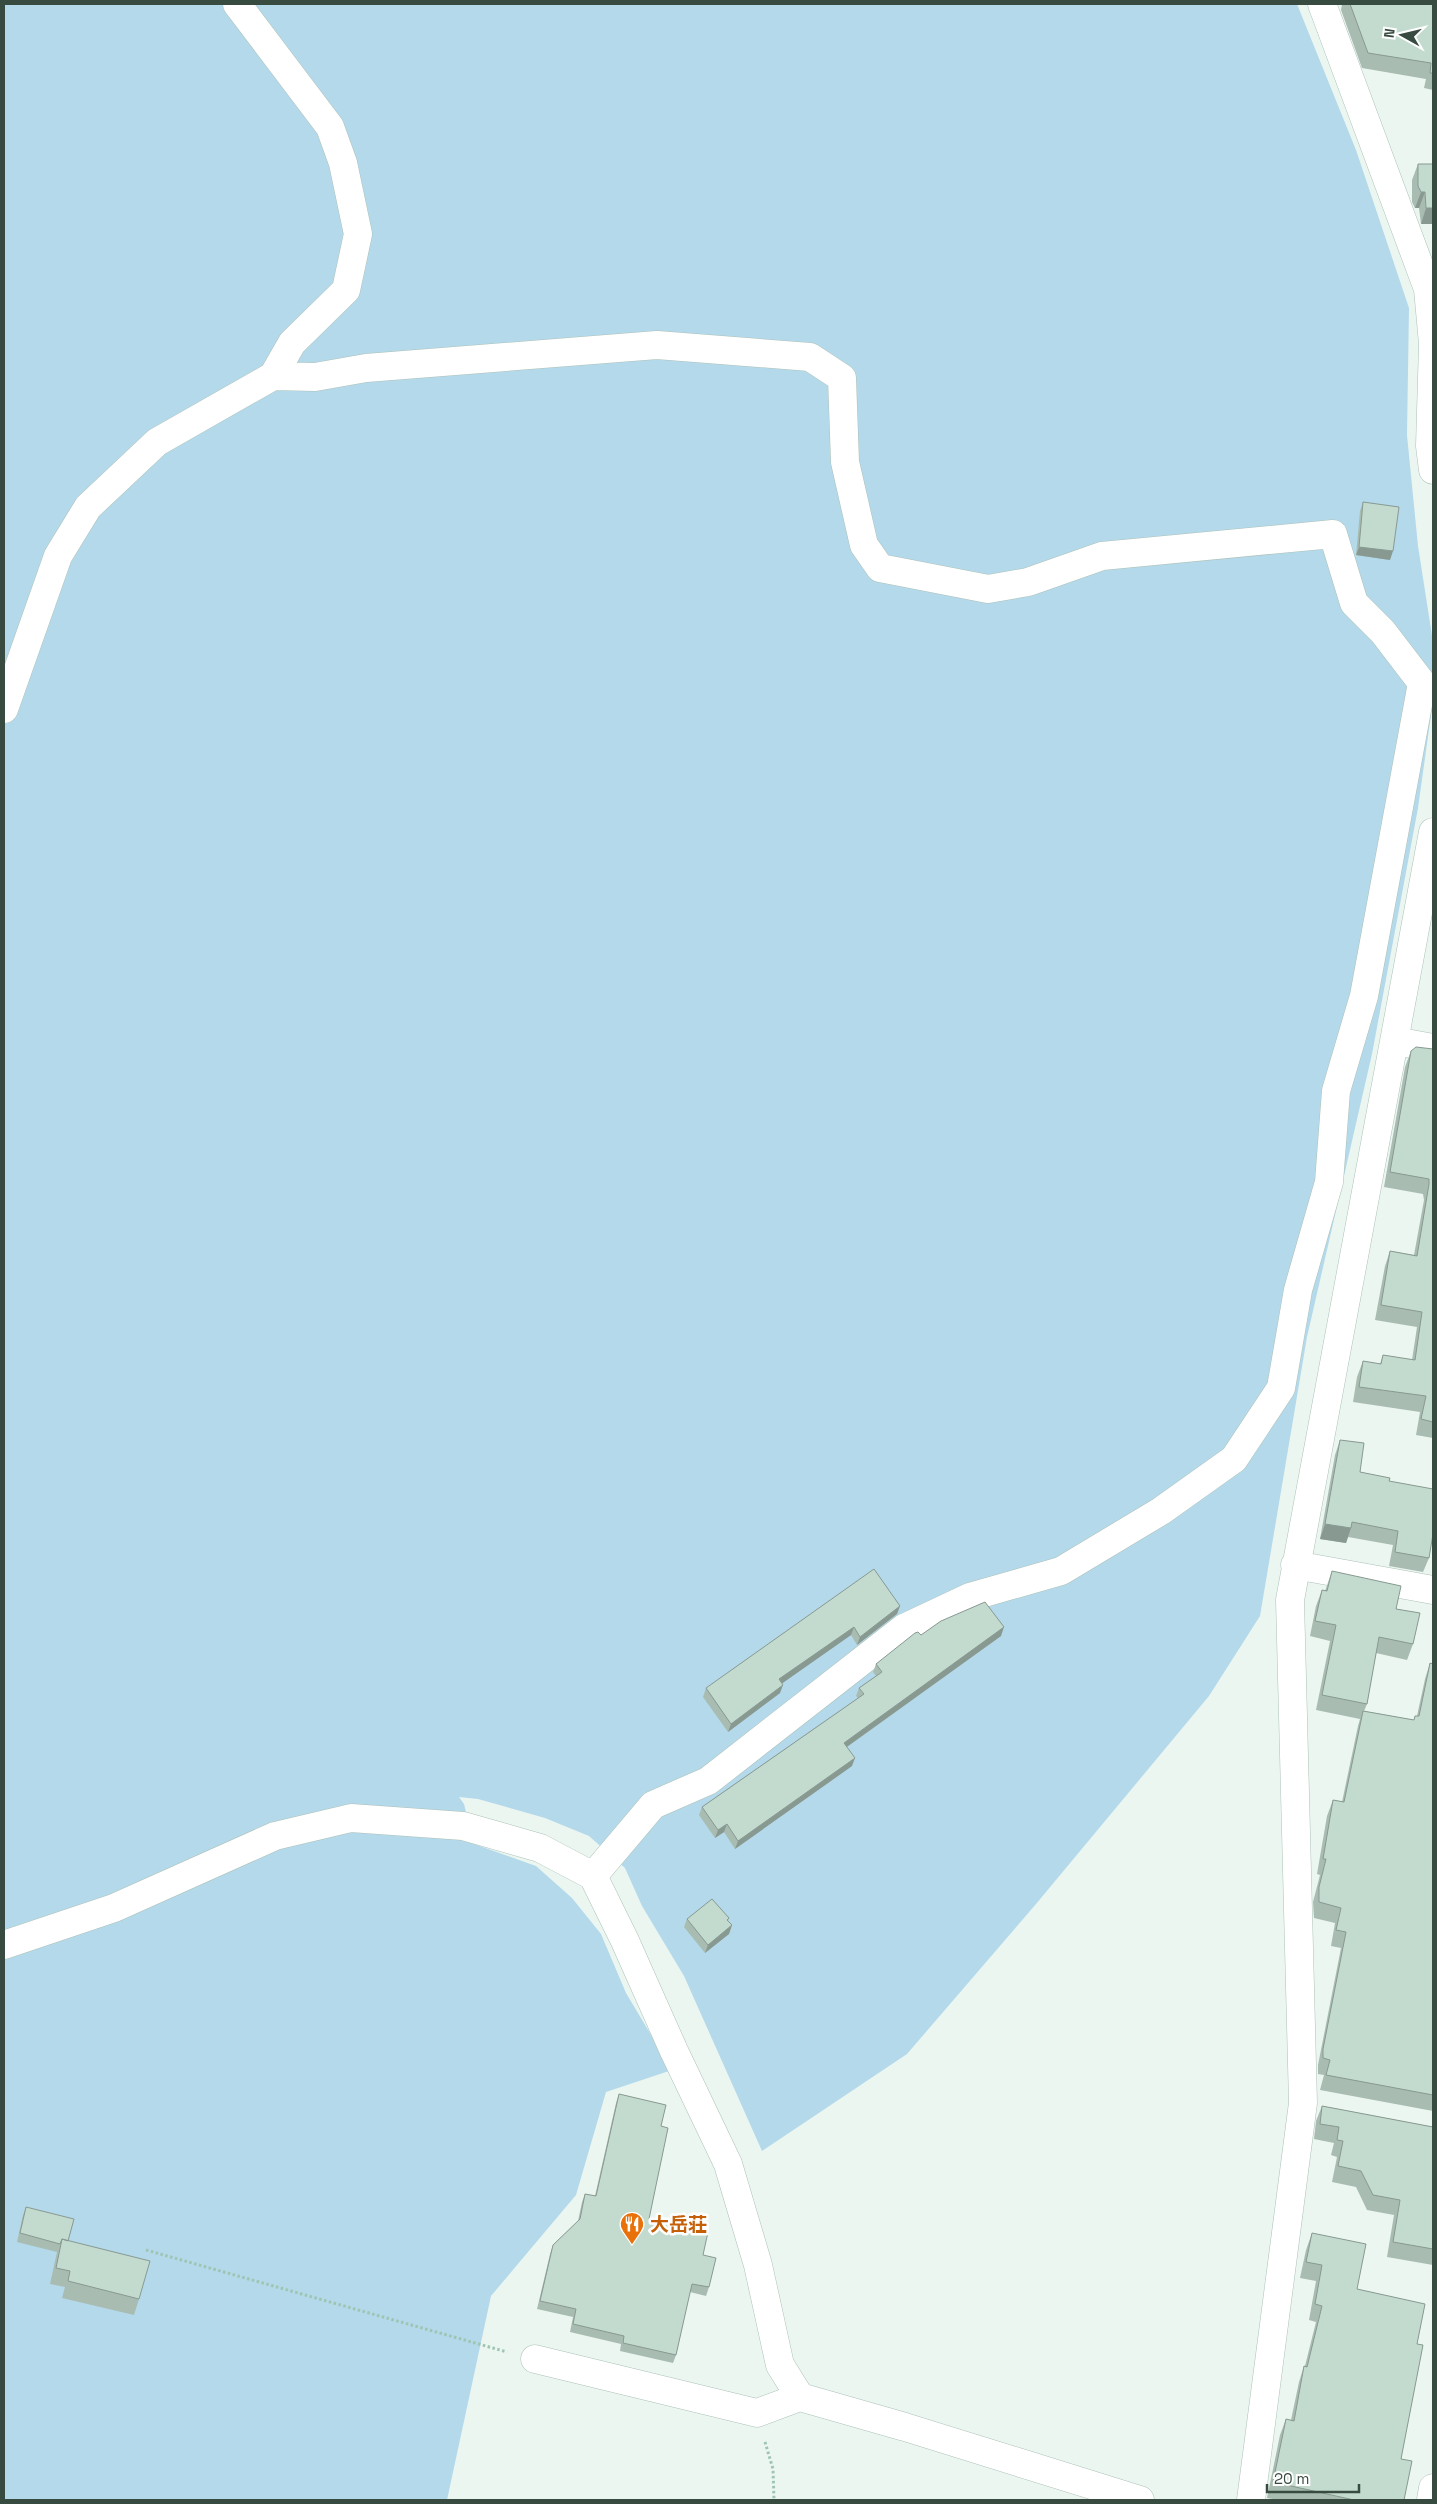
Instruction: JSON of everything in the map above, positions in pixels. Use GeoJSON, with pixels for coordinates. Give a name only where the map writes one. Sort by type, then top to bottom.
{"type":"FeatureCollection","features":[{"type":"Feature","properties":{"kind":"street"},"geometry":{"type":"LineString","coordinates":[[4,709],[58,556],[88,507],[156,442],[273,376],[292,344],[346,290],[358,234],[343,163],[330,127],[237,4]]}},
{"type":"Feature","properties":{"kind":"street"},"geometry":{"type":"LineString","coordinates":[[1322,4],[1422,242],[1433,344],[1432,454]]}},
{"type":"Feature","properties":{"kind":"street"},"geometry":{"type":"LineString","coordinates":[[273,376],[315,377],[366,368],[656,345],[810,357],[842,378],[845,462],[864,546],[880,568],[988,589],[1028,582],[1102,556],[1333,534],[1354,603],[1384,632],[1422,683],[1364,996],[1336,1091],[1329,1182],[1298,1290],[1281,1388],[1234,1459],[1161,1511],[1061,1571],[970,1597],[904,1628],[708,1781],[653,1805],[592,1876]]}},
{"type":"Feature","properties":{"kind":"street"},"geometry":{"type":"LineString","coordinates":[[1251,2500],[1303,2103],[1290,1600],[1433,832]]}},
{"type":"Feature","properties":{"kind":"street"},"geometry":{"type":"LineString","coordinates":[[1395,1041],[1433,1048]]}},
{"type":"Feature","properties":{"kind":"street"},"geometry":{"type":"LineString","coordinates":[[1295,1565],[1433,1590]]}},
{"type":"Feature","properties":{"kind":"street"},"geometry":{"type":"LineString","coordinates":[[4,1945],[114,1908],[276,1836],[351,1818],[463,1826],[540,1848],[592,1876],[625,1941],[674,2051],[728,2164],[758,2266],[780,2365],[800,2397]]}},
{"type":"Feature","properties":{"kind":"street"},"geometry":{"type":"LineString","coordinates":[[1303,2103],[1331,2108]]}},
{"type":"Feature","properties":{"kind":"street"},"geometry":{"type":"LineString","coordinates":[[534,2359],[757,2413],[800,2397],[905,2427],[1140,2500]]}},
{"type":"Feature","properties":{"kind":"street"},"geometry":{"type":"LineString","coordinates":[[1431,2500],[1433,2488]]}},
{"type":"Feature","properties":{"kind":"path"},"geometry":{"type":"LineString","coordinates":[[146,2250],[534,2359]]}},
{"type":"Feature","properties":{"kind":"path"},"geometry":{"type":"LineString","coordinates":[[757,2413],[773,2469],[774,2500]]}},
{"type":"Feature","properties":{"kind":"shaded area"},"geometry":{"type":"Polygon","coordinates":[[[4,4],[1297,4],[1356,150],[1409,308],[1407,435],[1418,546],[1433,642],[1433,701],[1418,808],[1372,1054],[1307,1337],[1260,1616],[1209,1696],[1036,1904],[907,2054],[762,2151],[684,1976],[642,1906],[625,1868],[589,1836],[545,1818],[478,1799],[459,1797],[464,1804],[474,1844],[536,1866],[572,1898],[601,1934],[626,1993],[672,2070],[606,2092],[576,2195],[491,2296],[447,2500],[4,2500],[4,4]]]}},
{"type":"Feature","properties":{"kind":"building"},"geometry":{"type":"Polygon","coordinates":[[[1350,4],[1433,4],[1433,73],[1430,73],[1431,63],[1368,53],[1350,4]]]}},
{"type":"Feature","properties":{"kind":"building"},"geometry":{"type":"Polygon","coordinates":[[[1418,164],[1433,164],[1433,208],[1426,208],[1425,192],[1421,192],[1418,186],[1418,164]]]}},
{"type":"Feature","properties":{"kind":"building"},"geometry":{"type":"Polygon","coordinates":[[[1363,502],[1399,507],[1393,551],[1359,547],[1363,502]]]}},
{"type":"Feature","properties":{"kind":"building"},"geometry":{"type":"Polygon","coordinates":[[[1416,1047],[1433,1049],[1433,1422],[1421,1419],[1426,1396],[1359,1387],[1363,1361],[1381,1364],[1383,1355],[1415,1360],[1422,1312],[1381,1305],[1390,1251],[1417,1256],[1429,1184],[1429,1179],[1390,1172],[1411,1051],[1416,1047]]]}},
{"type":"Feature","properties":{"kind":"building"},"geometry":{"type":"Polygon","coordinates":[[[1340,1440],[1364,1443],[1360,1472],[1390,1478],[1389,1481],[1433,1489],[1433,1534],[1429,1558],[1395,1552],[1398,1531],[1352,1522],[1351,1528],[1325,1524],[1340,1440]]]}},
{"type":"Feature","properties":{"kind":"building"},"geometry":{"type":"Polygon","coordinates":[[[874,1569],[900,1606],[860,1637],[854,1627],[779,1679],[783,1685],[731,1724],[706,1688],[874,1569]]]}},
{"type":"Feature","properties":{"kind":"building"},"geometry":{"type":"Polygon","coordinates":[[[1332,1571],[1401,1586],[1396,1609],[1420,1613],[1413,1644],[1379,1637],[1367,1704],[1322,1695],[1336,1625],[1315,1621],[1322,1590],[1327,1591],[1332,1571]]]}},
{"type":"Feature","properties":{"kind":"building"},"geometry":{"type":"Polygon","coordinates":[[[985,1602],[1004,1627],[844,1743],[855,1758],[738,1841],[727,1824],[718,1830],[702,1807],[864,1694],[859,1688],[882,1672],[876,1664],[915,1633],[918,1632],[921,1635],[941,1621],[985,1602]]]}},
{"type":"Feature","properties":{"kind":"building"},"geometry":{"type":"Polygon","coordinates":[[[1430,1663],[1433,1664],[1433,2095],[1326,2075],[1330,2060],[1323,2058],[1323,2049],[1346,1932],[1336,1930],[1341,1908],[1319,1902],[1319,1887],[1326,1859],[1323,1859],[1333,1800],[1344,1802],[1363,1711],[1414,1720],[1415,1716],[1419,1716],[1430,1663]]]}},
{"type":"Feature","properties":{"kind":"building"},"geometry":{"type":"Polygon","coordinates":[[[712,1899],[729,1918],[727,1920],[732,1925],[708,1945],[687,1919],[712,1899]]]}},
{"type":"Feature","properties":{"kind":"building"},"geometry":{"type":"Polygon","coordinates":[[[619,2094],[666,2105],[661,2126],[668,2128],[649,2219],[708,2232],[703,2255],[716,2258],[709,2287],[692,2284],[676,2355],[623,2343],[624,2336],[573,2324],[576,2309],[540,2301],[553,2245],[580,2219],[585,2194],[596,2196],[619,2094]]]}},
{"type":"Feature","properties":{"kind":"building"},"geometry":{"type":"Polygon","coordinates":[[[1322,2106],[1433,2127],[1433,2249],[1393,2242],[1400,2200],[1373,2195],[1361,2171],[1338,2166],[1343,2141],[1337,2140],[1339,2127],[1320,2124],[1322,2106]]]}},
{"type":"Feature","properties":{"kind":"building"},"geometry":{"type":"Polygon","coordinates":[[[26,2207],[74,2219],[68,2241],[62,2239],[60,2244],[20,2233],[26,2207]]]}},
{"type":"Feature","properties":{"kind":"building"},"geometry":{"type":"Polygon","coordinates":[[[1312,2233],[1366,2244],[1357,2289],[1425,2304],[1417,2344],[1423,2345],[1401,2459],[1412,2461],[1404,2500],[1354,2500],[1273,2482],[1286,2419],[1294,2421],[1304,2366],[1307,2367],[1322,2306],[1315,2304],[1322,2265],[1306,2262],[1312,2233]]]}},
{"type":"Feature","properties":{"kind":"building"},"geometry":{"type":"Polygon","coordinates":[[[62,2239],[150,2261],[139,2299],[68,2281],[70,2271],[56,2268],[62,2239]]]}},
{"type":"Feature","properties":{"kind":"place","name":"大岳荘"},"geometry":{"type":"Point","coordinates":[632,2245]}}]}
